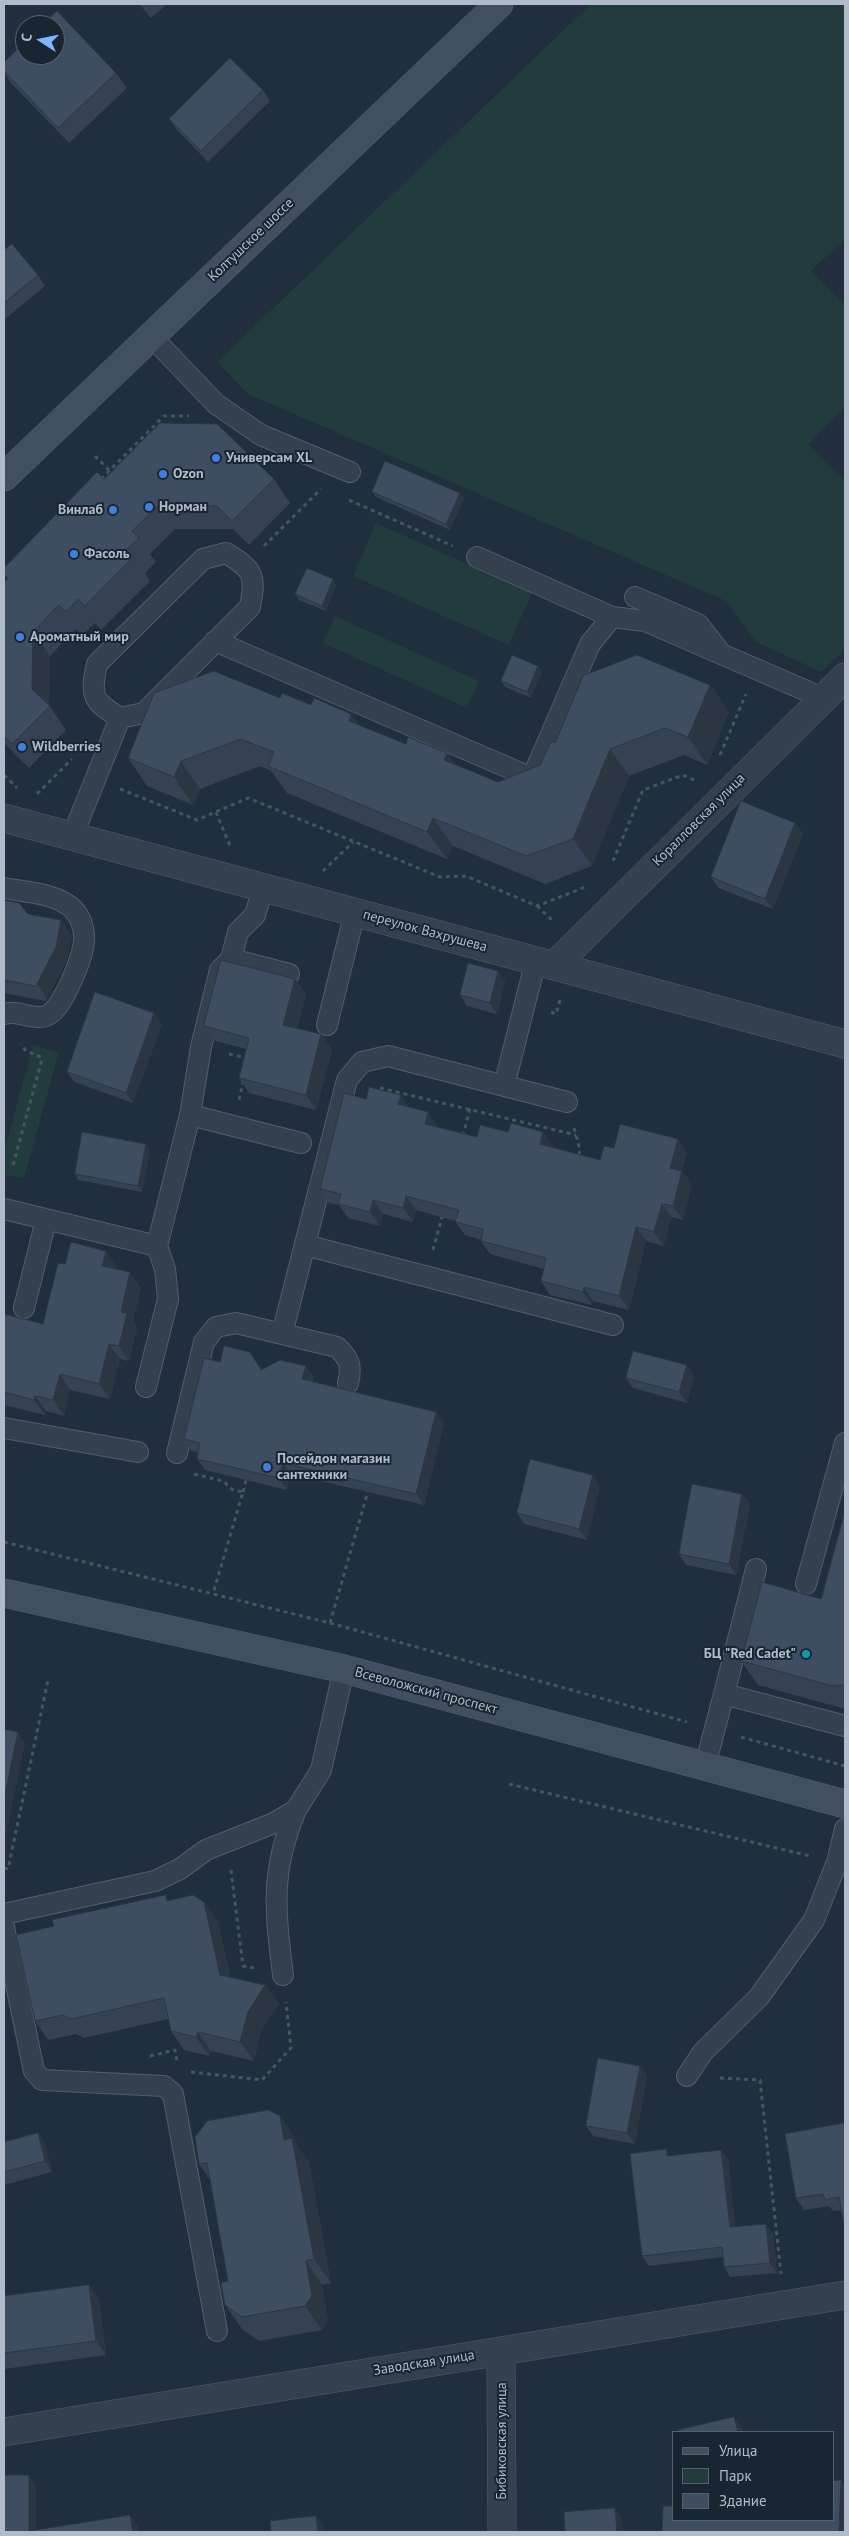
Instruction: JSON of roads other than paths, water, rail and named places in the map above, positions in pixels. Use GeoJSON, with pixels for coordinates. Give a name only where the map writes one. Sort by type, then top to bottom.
{"type":"FeatureCollection","features":[{"type":"Feature","properties":{"kind":"street","name":"Колтушское шоссе"},"geometry":{"type":"LineString","coordinates":[[4,477],[499,4]]}},
{"type":"Feature","properties":{"kind":"street","name":"Коралловская улица"},"geometry":{"type":"LineString","coordinates":[[545,963],[845,677]]}},
{"type":"Feature","properties":{"kind":"street","name":"переулок Вахрушева"},"geometry":{"type":"LineString","coordinates":[[4,818],[845,1044]]}},
{"type":"Feature","properties":{"kind":"street","name":"Всеволожский проспект"},"geometry":{"type":"LineString","coordinates":[[4,1593],[344,1668],[845,1804]]}},
{"type":"Feature","properties":{"kind":"street","name":"Заводская улица"},"geometry":{"type":"LineString","coordinates":[[4,2432],[845,2295]]}},
{"type":"Feature","properties":{"kind":"street","name":"Бибиковская улица"},"geometry":{"type":"LineString","coordinates":[[501,2351],[502,2532]]}},
{"type":"Feature","properties":{"kind":"lane"},"geometry":{"type":"LineString","coordinates":[[151,336],[216,404],[261,435],[350,472]]}},
{"type":"Feature","properties":{"kind":"lane"},"geometry":{"type":"LineString","coordinates":[[226,554],[246,565],[254,583],[250,607],[215,641],[144,713],[120,718],[101,706],[92,688],[97,664],[203,559],[226,554]]}},
{"type":"Feature","properties":{"kind":"lane"},"geometry":{"type":"LineString","coordinates":[[477,557],[612,617],[645,621],[823,698]]}},
{"type":"Feature","properties":{"kind":"lane"},"geometry":{"type":"LineString","coordinates":[[636,597],[698,624],[721,654]]}},
{"type":"Feature","properties":{"kind":"lane"},"geometry":{"type":"LineString","coordinates":[[215,641],[532,778],[590,644],[612,617]]}},
{"type":"Feature","properties":{"kind":"lane"},"geometry":{"type":"LineString","coordinates":[[72,837],[120,718]]}},
{"type":"Feature","properties":{"kind":"lane"},"geometry":{"type":"LineString","coordinates":[[4,888],[58,899],[72,908],[81,922],[85,938],[72,984],[50,1014],[38,1018],[10,1012],[4,1014]]}},
{"type":"Feature","properties":{"kind":"lane"},"geometry":{"type":"LineString","coordinates":[[146,1387],[168,1299],[165,1269],[157,1246],[190,1115],[201,1047],[220,970],[231,959],[238,932],[256,915],[262,888]]}},
{"type":"Feature","properties":{"kind":"lane"},"geometry":{"type":"LineString","coordinates":[[327,1025],[355,912]]}},
{"type":"Feature","properties":{"kind":"lane"},"geometry":{"type":"LineString","coordinates":[[231,959],[289,974]]}},
{"type":"Feature","properties":{"kind":"lane"},"geometry":{"type":"LineString","coordinates":[[504,1086],[545,963]]}},
{"type":"Feature","properties":{"kind":"lane"},"geometry":{"type":"LineString","coordinates":[[282,1334],[347,1080],[362,1062],[388,1056],[567,1102]]}},
{"type":"Feature","properties":{"kind":"lane"},"geometry":{"type":"LineString","coordinates":[[190,1115],[301,1143]]}},
{"type":"Feature","properties":{"kind":"lane"},"geometry":{"type":"LineString","coordinates":[[4,1209],[157,1246]]}},
{"type":"Feature","properties":{"kind":"lane"},"geometry":{"type":"LineString","coordinates":[[24,1308],[46,1220]]}},
{"type":"Feature","properties":{"kind":"lane"},"geometry":{"type":"LineString","coordinates":[[305,1245],[613,1325]]}},
{"type":"Feature","properties":{"kind":"lane"},"geometry":{"type":"LineString","coordinates":[[177,1453],[204,1342],[216,1327],[236,1323],[337,1347],[348,1357],[351,1370],[348,1384]]}},
{"type":"Feature","properties":{"kind":"lane"},"geometry":{"type":"LineString","coordinates":[[4,1428],[138,1452]]}},
{"type":"Feature","properties":{"kind":"lane"},"geometry":{"type":"LineString","coordinates":[[806,1584],[845,1443]]}},
{"type":"Feature","properties":{"kind":"lane"},"geometry":{"type":"LineString","coordinates":[[705,1766],[756,1569]]}},
{"type":"Feature","properties":{"kind":"lane"},"geometry":{"type":"LineString","coordinates":[[283,1975],[275,1911],[277,1878],[283,1841],[296,1810],[321,1770],[344,1668]]}},
{"type":"Feature","properties":{"kind":"lane"},"geometry":{"type":"LineString","coordinates":[[724,1694],[845,1726]]}},
{"type":"Feature","properties":{"kind":"lane"},"geometry":{"type":"LineString","coordinates":[[4,1914],[155,1881],[180,1870],[206,1850],[274,1823],[296,1810]]}},
{"type":"Feature","properties":{"kind":"lane"},"geometry":{"type":"LineString","coordinates":[[687,2076],[703,2052],[759,1997],[814,1920],[837,1862],[845,1829]]}},
{"type":"Feature","properties":{"kind":"lane"},"geometry":{"type":"LineString","coordinates":[[4,1927],[34,2071],[42,2080],[164,2086],[174,2094],[218,2331]]}},
{"type":"Feature","properties":{"kind":"place","name":"Универсам XL"},"geometry":{"type":"Point","coordinates":[216,458]}},
{"type":"Feature","properties":{"kind":"place","name":"Ozon"},"geometry":{"type":"Point","coordinates":[163,474]}},
{"type":"Feature","properties":{"kind":"place","name":"Норман"},"geometry":{"type":"Point","coordinates":[149,507]}},
{"type":"Feature","properties":{"kind":"place","name":"Винлаб"},"geometry":{"type":"Point","coordinates":[113,510]}},
{"type":"Feature","properties":{"kind":"place","name":"Фасоль"},"geometry":{"type":"Point","coordinates":[74,554]}},
{"type":"Feature","properties":{"kind":"place","name":"Ароматный мир"},"geometry":{"type":"Point","coordinates":[20,637]}},
{"type":"Feature","properties":{"kind":"place","name":"Wildberries"},"geometry":{"type":"Point","coordinates":[22,747]}},
{"type":"Feature","properties":{"kind":"place","name":"Посейдон магазин сантехники"},"geometry":{"type":"Point","coordinates":[267,1467]}},
{"type":"Feature","properties":{"kind":"place","name":"БЦ \"Red Cadet\""},"geometry":{"type":"Point","coordinates":[806,1654]}}]}
